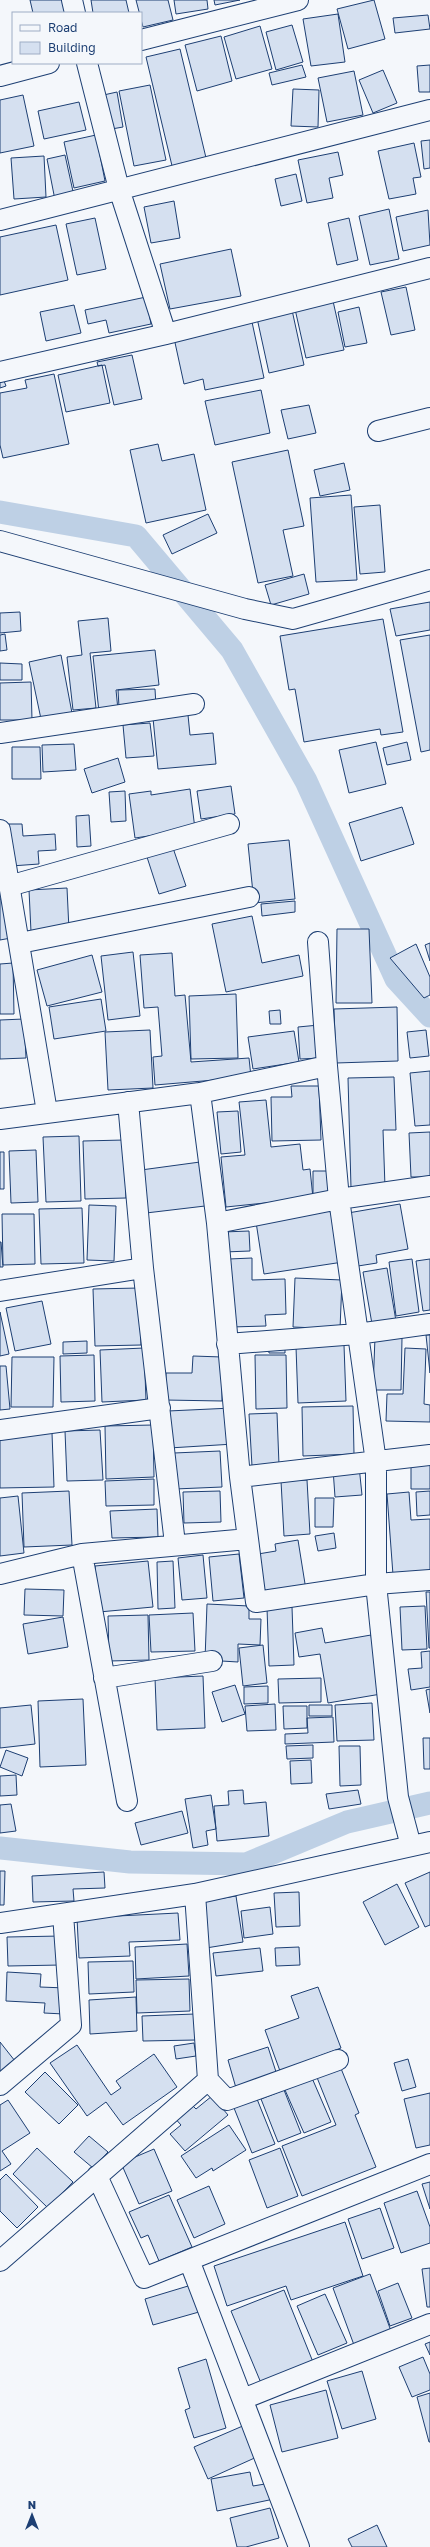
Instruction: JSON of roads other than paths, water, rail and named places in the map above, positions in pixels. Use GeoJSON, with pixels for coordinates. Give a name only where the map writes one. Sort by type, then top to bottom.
{"type":"FeatureCollection","features":[{"type":"Feature","properties":{"kind":"street"},"geometry":{"type":"LineString","coordinates":[[72,0],[75,12]]}},
{"type":"Feature","properties":{"kind":"street"},"geometry":{"type":"LineString","coordinates":[[142,40],[298,0]]}},
{"type":"Feature","properties":{"kind":"street"},"geometry":{"type":"LineString","coordinates":[[0,76],[46,64]]}},
{"type":"Feature","properties":{"kind":"street"},"geometry":{"type":"LineString","coordinates":[[87,64],[119,189],[166,334]]}},
{"type":"Feature","properties":{"kind":"street"},"geometry":{"type":"LineString","coordinates":[[0,220],[430,110]]}},
{"type":"Feature","properties":{"kind":"street"},"geometry":{"type":"LineString","coordinates":[[0,372],[166,334],[430,268]]}},
{"type":"Feature","properties":{"kind":"street"},"geometry":{"type":"LineString","coordinates":[[378,431],[430,418]]}},
{"type":"Feature","properties":{"kind":"street"},"geometry":{"type":"LineString","coordinates":[[0,541],[245,609],[293,618],[430,580]]}},
{"type":"Feature","properties":{"kind":"street"},"geometry":{"type":"LineString","coordinates":[[0,733],[194,704]]}},
{"type":"Feature","properties":{"kind":"street"},"geometry":{"type":"LineString","coordinates":[[8,886],[229,824]]}},
{"type":"Feature","properties":{"kind":"street"},"geometry":{"type":"LineString","coordinates":[[0,830],[8,886],[20,942],[47,1112]]}},
{"type":"Feature","properties":{"kind":"street"},"geometry":{"type":"LineString","coordinates":[[20,942],[249,897]]}},
{"type":"Feature","properties":{"kind":"street"},"geometry":{"type":"LineString","coordinates":[[0,1923],[195,1894],[417,1844],[398,1797],[376,1584],[376,1462],[339,1199],[318,942]]}},
{"type":"Feature","properties":{"kind":"street"},"geometry":{"type":"LineString","coordinates":[[0,1119],[200,1093],[327,1066]]}},
{"type":"Feature","properties":{"kind":"street"},"geometry":{"type":"LineString","coordinates":[[200,1093],[217,1224],[240,1477],[256,1602],[376,1584],[430,1580]]}},
{"type":"Feature","properties":{"kind":"street"},"geometry":{"type":"LineString","coordinates":[[128,1102],[143,1268],[160,1408],[174,1544]]}},
{"type":"Feature","properties":{"kind":"street"},"geometry":{"type":"LineString","coordinates":[[217,1224],[339,1199],[430,1186]]}},
{"type":"Feature","properties":{"kind":"street"},"geometry":{"type":"LineString","coordinates":[[0,1291],[143,1268]]}},
{"type":"Feature","properties":{"kind":"street"},"geometry":{"type":"LineString","coordinates":[[227,1344],[357,1334],[430,1324]]}},
{"type":"Feature","properties":{"kind":"street"},"geometry":{"type":"LineString","coordinates":[[0,1430],[160,1408]]}},
{"type":"Feature","properties":{"kind":"street"},"geometry":{"type":"LineString","coordinates":[[240,1477],[430,1455]]}},
{"type":"Feature","properties":{"kind":"street"},"geometry":{"type":"LineString","coordinates":[[0,1574],[82,1554],[174,1544],[248,1539]]}},
{"type":"Feature","properties":{"kind":"street"},"geometry":{"type":"LineString","coordinates":[[82,1554],[127,1801]]}},
{"type":"Feature","properties":{"kind":"street"},"geometry":{"type":"LineString","coordinates":[[104,1678],[212,1661]]}},
{"type":"Feature","properties":{"kind":"street"},"geometry":{"type":"LineString","coordinates":[[195,1894],[208,2080],[227,2100],[338,2060]]}},
{"type":"Feature","properties":{"kind":"street"},"geometry":{"type":"LineString","coordinates":[[0,2085],[71,2025],[63,1914]]}},
{"type":"Feature","properties":{"kind":"street"},"geometry":{"type":"LineString","coordinates":[[0,2261],[208,2080]]}},
{"type":"Feature","properties":{"kind":"street"},"geometry":{"type":"LineString","coordinates":[[97,2176],[144,2278],[430,2164]]}},
{"type":"Feature","properties":{"kind":"street"},"geometry":{"type":"LineString","coordinates":[[189,2260],[300,2547]]}},
{"type":"Feature","properties":{"kind":"street"},"geometry":{"type":"LineString","coordinates":[[243,2399],[430,2324]]}},
{"type":"Feature","properties":{"kind":"waterway"},"geometry":{"type":"LineString","coordinates":[[0,512],[136,536],[232,650],[306,781],[396,979],[430,1016]]}},
{"type":"Feature","properties":{"kind":"waterway"},"geometry":{"type":"LineString","coordinates":[[0,1848],[130,1862],[246,1864],[347,1822],[430,1803]]}}]}
